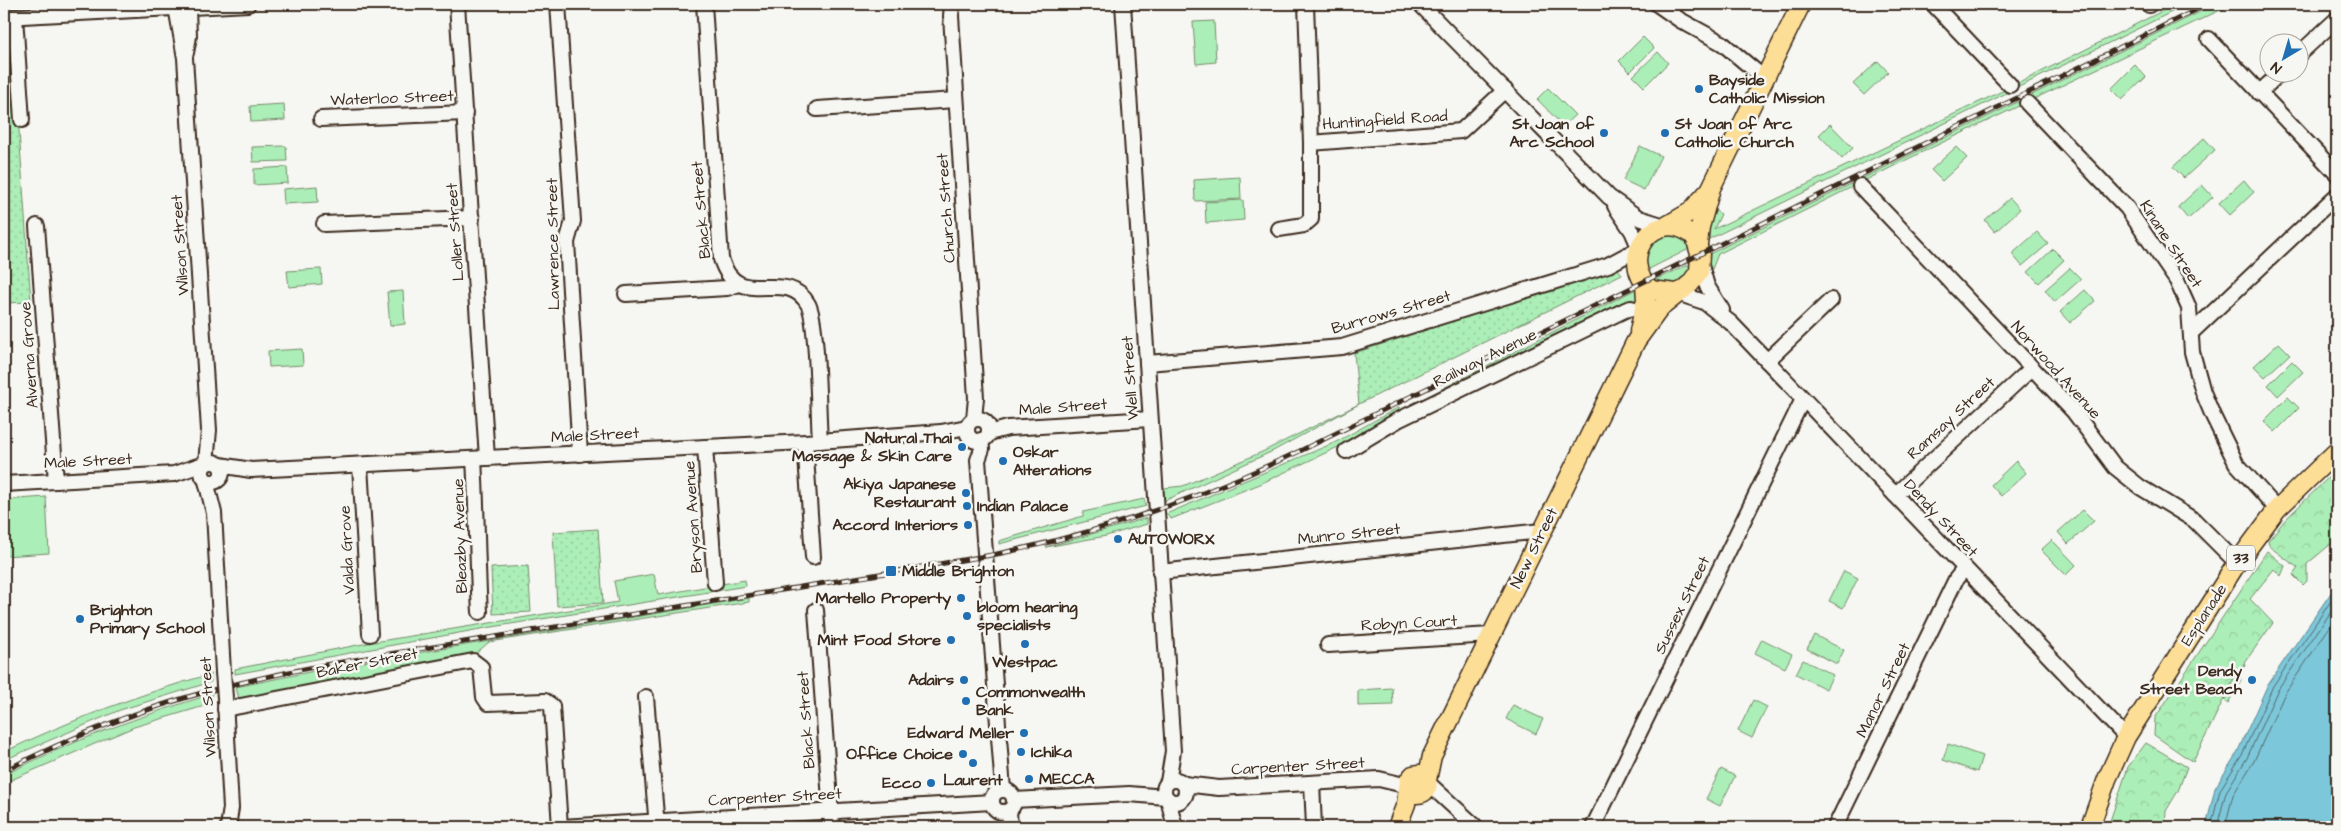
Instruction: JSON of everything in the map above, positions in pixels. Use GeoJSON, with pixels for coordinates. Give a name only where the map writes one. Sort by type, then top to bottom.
{"type":"FeatureCollection","features":[{"type":"Feature","properties":{"kind":"main road"},"geometry":{"type":"LineString","coordinates":[[1643,279],[1654,291],[1677,293],[1694,279],[1700,270],[1698,244],[1700,223],[1711,188],[1801,4]]}},
{"type":"Feature","properties":{"kind":"main road"},"geometry":{"type":"LineString","coordinates":[[1649,313],[1638,248],[1648,234],[1666,226],[1692,210],[1711,188]]}},
{"type":"Feature","properties":{"kind":"main road"},"geometry":{"type":"LineString","coordinates":[[1666,226],[1687,231],[1695,237],[1698,244]]}},
{"type":"Feature","properties":{"kind":"main road","name":"New Street"},"geometry":{"type":"LineString","coordinates":[[1398,824],[1649,313],[1677,293]]}},
{"type":"Feature","properties":{"kind":"main road","name":"Esplanade"},"geometry":{"type":"LineString","coordinates":[[2090,827],[2107,779],[2126,737],[2237,564],[2277,509],[2337,451]]}},
{"type":"Feature","properties":{"kind":"street"},"geometry":{"type":"LineString","coordinates":[[22,120],[9,16],[102,8],[248,4]]}},
{"type":"Feature","properties":{"kind":"street","name":"Loller Street"},"geometry":{"type":"LineString","coordinates":[[457,4],[472,218],[481,459]]}},
{"type":"Feature","properties":{"kind":"street","name":"Lawrence Street"},"geometry":{"type":"LineString","coordinates":[[558,4],[573,221],[567,242],[580,454]]}},
{"type":"Feature","properties":{"kind":"street","name":"Black Street"},"geometry":{"type":"LineString","coordinates":[[704,4],[721,259],[728,274],[738,284]]}},
{"type":"Feature","properties":{"kind":"street","name":"Well Street"},"geometry":{"type":"LineString","coordinates":[[1123,4],[1173,751],[1172,793],[1177,827]]}},
{"type":"Feature","properties":{"kind":"street","name":"Huntingfield Road"},"geometry":{"type":"LineString","coordinates":[[1279,229],[1304,225],[1311,219],[1311,143],[1306,4]]}},
{"type":"Feature","properties":{"kind":"street"},"geometry":{"type":"LineString","coordinates":[[1420,4],[1609,197],[1630,228],[1638,248]]}},
{"type":"Feature","properties":{"kind":"street"},"geometry":{"type":"LineString","coordinates":[[1657,4],[1680,20],[1722,43],[1765,79]]}},
{"type":"Feature","properties":{"kind":"street"},"geometry":{"type":"LineString","coordinates":[[1933,4],[2010,85]]}},
{"type":"Feature","properties":{"kind":"street","name":"Wilson Street"},"geometry":{"type":"LineString","coordinates":[[182,7],[212,472],[231,808],[228,827]]}},
{"type":"Feature","properties":{"kind":"street","name":"Church Street"},"geometry":{"type":"LineString","coordinates":[[950,8],[978,430],[982,449],[978,460],[1003,790],[996,792],[1004,806]]}},
{"type":"Feature","properties":{"kind":"street"},"geometry":{"type":"LineString","coordinates":[[2308,46],[2337,18]]}},
{"type":"Feature","properties":{"kind":"street"},"geometry":{"type":"LineString","coordinates":[[2209,39],[2337,174]]}},
{"type":"Feature","properties":{"kind":"street"},"geometry":{"type":"LineString","coordinates":[[2259,93],[2271,82]]}},
{"type":"Feature","properties":{"kind":"street","name":"Huntingfield Road"},"geometry":{"type":"LineString","coordinates":[[1311,143],[1462,131],[1505,90]]}},
{"type":"Feature","properties":{"kind":"street"},"geometry":{"type":"LineString","coordinates":[[817,109],[956,100]]}},
{"type":"Feature","properties":{"kind":"street","name":"Kinane Street"},"geometry":{"type":"LineString","coordinates":[[2027,103],[2135,218],[2181,288],[2189,308],[2192,352],[2203,392],[2225,442],[2243,472],[2277,509]]}},
{"type":"Feature","properties":{"kind":"street","name":"Waterloo Street"},"geometry":{"type":"LineString","coordinates":[[320,118],[465,113]]}},
{"type":"Feature","properties":{"kind":"street","name":"Norwood Avenue"},"geometry":{"type":"LineString","coordinates":[[1860,186],[2074,412],[2101,451],[2115,467],[2140,487],[2194,520],[2237,564]]}},
{"type":"Feature","properties":{"kind":"street"},"geometry":{"type":"LineString","coordinates":[[2191,333],[2337,195]]}},
{"type":"Feature","properties":{"kind":"street"},"geometry":{"type":"LineString","coordinates":[[1609,197],[1639,218],[1666,226]]}},
{"type":"Feature","properties":{"kind":"street"},"geometry":{"type":"LineString","coordinates":[[324,224],[472,218]]}},
{"type":"Feature","properties":{"kind":"street","name":"Alverna Grove"},"geometry":{"type":"LineString","coordinates":[[37,226],[56,481]]}},
{"type":"Feature","properties":{"kind":"street","name":"Burrows Street"},"geometry":{"type":"LineString","coordinates":[[1147,363],[1342,347],[1608,265],[1638,248]]}},
{"type":"Feature","properties":{"kind":"street","name":"Dendy Street"},"geometry":{"type":"LineString","coordinates":[[1700,262],[1709,290],[1730,323]]}},
{"type":"Feature","properties":{"kind":"street","name":"Burrows Street"},"geometry":{"type":"LineString","coordinates":[[1608,265],[1625,267],[1643,279]]}},
{"type":"Feature","properties":{"kind":"street"},"geometry":{"type":"LineString","coordinates":[[626,294],[727,288],[738,284],[748,288],[788,288],[800,295],[808,304],[812,323],[813,557]]}},
{"type":"Feature","properties":{"kind":"street","name":"Dendy Street"},"geometry":{"type":"LineString","coordinates":[[1677,293],[1704,302],[1730,323],[2126,737]]}},
{"type":"Feature","properties":{"kind":"street"},"geometry":{"type":"LineString","coordinates":[[1767,361],[1831,300]]}},
{"type":"Feature","properties":{"kind":"street","name":"Railway Avenue"},"geometry":{"type":"LineString","coordinates":[[1346,451],[1398,420],[1624,310],[1631,308],[1649,313]]}},
{"type":"Feature","properties":{"kind":"street","name":"Ramsay Street"},"geometry":{"type":"LineString","coordinates":[[1895,495],[2032,368]]}},
{"type":"Feature","properties":{"kind":"street","name":"Sussex Street"},"geometry":{"type":"LineString","coordinates":[[1594,827],[1802,399]]}},
{"type":"Feature","properties":{"kind":"street","name":"Male Street"},"geometry":{"type":"LineString","coordinates":[[4,484],[812,441],[1150,419]]}},
{"type":"Feature","properties":{"kind":"street","name":"Bryson Avenue"},"geometry":{"type":"LineString","coordinates":[[705,447],[715,584]]}},
{"type":"Feature","properties":{"kind":"street","name":"Bleazby Avenue"},"geometry":{"type":"LineString","coordinates":[[480,612],[477,551],[481,459]]}},
{"type":"Feature","properties":{"kind":"street","name":"Valda Grove"},"geometry":{"type":"LineString","coordinates":[[360,464],[370,634]]}},
{"type":"Feature","properties":{"kind":"street","name":"Munro Street"},"geometry":{"type":"LineString","coordinates":[[1160,572],[1542,531]]}},
{"type":"Feature","properties":{"kind":"street","name":"Manor Street"},"geometry":{"type":"LineString","coordinates":[[1835,827],[1956,579],[1964,569]]}},
{"type":"Feature","properties":{"kind":"street","name":"Black Street"},"geometry":{"type":"LineString","coordinates":[[816,610],[832,827]]}},
{"type":"Feature","properties":{"kind":"street","name":"Robyn Court"},"geometry":{"type":"LineString","coordinates":[[1328,646],[1491,635]]}},
{"type":"Feature","properties":{"kind":"street","name":"Baker Street"},"geometry":{"type":"LineString","coordinates":[[225,704],[468,661],[476,662],[481,667],[486,700],[492,704],[545,701],[551,705],[561,827]]}},
{"type":"Feature","properties":{"kind":"street"},"geometry":{"type":"LineString","coordinates":[[646,697],[657,824]]}},
{"type":"Feature","properties":{"kind":"street","name":"Well Street"},"geometry":{"type":"LineString","coordinates":[[1173,751],[1183,783]]}},
{"type":"Feature","properties":{"kind":"street","name":"Carpenter Street"},"geometry":{"type":"LineString","coordinates":[[561,827],[657,824],[831,812],[1004,806],[1129,794],[1172,793],[1219,788],[1379,779],[1418,784]]}},
{"type":"Feature","properties":{"kind":"street","name":"Carpenter Street"},"geometry":{"type":"LineString","coordinates":[[1172,793],[1174,780],[1219,788]]}},
{"type":"Feature","properties":{"kind":"street"},"geometry":{"type":"LineString","coordinates":[[1312,783],[1314,827]]}},
{"type":"Feature","properties":{"kind":"street"},"geometry":{"type":"LineString","coordinates":[[1418,784],[1446,800],[1476,827]]}},
{"type":"Feature","properties":{"kind":"street"},"geometry":{"type":"LineString","coordinates":[[1001,827],[1004,806]]}},
{"type":"Feature","properties":{"kind":"street"},"geometry":{"type":"LineString","coordinates":[[1004,806],[1010,827]]}},
{"type":"Feature","properties":{"kind":"street","name":"Wilson Street"},"geometry":{"type":"LineString","coordinates":[[231,808],[238,827]]}},
{"type":"Feature","properties":{"kind":"green space"},"geometry":{"type":"Polygon","coordinates":[[[2176,4],[2188,4],[1705,241],[1711,209],[1721,214],[1714,229],[2017,84],[2176,4]]]}},
{"type":"Feature","properties":{"kind":"green space"},"geometry":{"type":"Polygon","coordinates":[[[2216,4],[2233,4],[1912,157],[1718,254],[1712,269],[1708,265],[1707,255],[2216,4]]]}},
{"type":"Feature","properties":{"kind":"green space"},"geometry":{"type":"Polygon","coordinates":[[[1214,21],[1216,62],[1196,64],[1193,22],[1214,21]]]}},
{"type":"Feature","properties":{"kind":"green space"},"geometry":{"type":"Polygon","coordinates":[[[4,31],[12,31],[31,302],[4,303],[4,31]]]}},
{"type":"Feature","properties":{"kind":"green space"},"geometry":{"type":"Polygon","coordinates":[[[1643,37],[1654,48],[1630,72],[1619,61],[1643,37]]]}},
{"type":"Feature","properties":{"kind":"green space"},"geometry":{"type":"Polygon","coordinates":[[[1658,52],[1668,63],[1644,87],[1633,76],[1658,52]]]}},
{"type":"Feature","properties":{"kind":"green space"},"geometry":{"type":"Polygon","coordinates":[[[1878,61],[1888,72],[1864,95],[1853,84],[1878,61]]]}},
{"type":"Feature","properties":{"kind":"green space"},"geometry":{"type":"Polygon","coordinates":[[[2135,65],[2146,77],[2122,100],[2111,89],[2135,65]]]}},
{"type":"Feature","properties":{"kind":"green space"},"geometry":{"type":"Polygon","coordinates":[[[1548,88],[1575,115],[1563,126],[1537,99],[1548,88]]]}},
{"type":"Feature","properties":{"kind":"green space"},"geometry":{"type":"Polygon","coordinates":[[[284,104],[285,120],[251,122],[250,106],[284,104]]]}},
{"type":"Feature","properties":{"kind":"green space"},"geometry":{"type":"Polygon","coordinates":[[[1830,124],[1853,148],[1842,159],[1819,135],[1830,124]]]}},
{"type":"Feature","properties":{"kind":"green space"},"geometry":{"type":"Polygon","coordinates":[[[2204,138],[2215,150],[2184,178],[2173,167],[2204,138]]]}},
{"type":"Feature","properties":{"kind":"green space"},"geometry":{"type":"Polygon","coordinates":[[[286,146],[287,161],[253,162],[252,147],[286,146]]]}},
{"type":"Feature","properties":{"kind":"green space"},"geometry":{"type":"Polygon","coordinates":[[[1640,146],[1661,156],[1644,190],[1623,180],[1640,146]]]}},
{"type":"Feature","properties":{"kind":"green space"},"geometry":{"type":"Polygon","coordinates":[[[1956,147],[1967,158],[1942,181],[1931,170],[1956,147]]]}},
{"type":"Feature","properties":{"kind":"green space"},"geometry":{"type":"Polygon","coordinates":[[[287,167],[288,183],[254,185],[254,169],[287,167]]]}},
{"type":"Feature","properties":{"kind":"green space"},"geometry":{"type":"Polygon","coordinates":[[[1240,177],[1241,199],[1195,201],[1194,180],[1240,177]]]}},
{"type":"Feature","properties":{"kind":"green space"},"geometry":{"type":"Polygon","coordinates":[[[2244,180],[2254,192],[2230,215],[2219,203],[2244,180]]]}},
{"type":"Feature","properties":{"kind":"green space"},"geometry":{"type":"Polygon","coordinates":[[[2202,185],[2213,197],[2188,219],[2178,207],[2202,185]]]}},
{"type":"Feature","properties":{"kind":"green space"},"geometry":{"type":"Polygon","coordinates":[[[317,186],[318,202],[284,204],[283,189],[317,186]]]}},
{"type":"Feature","properties":{"kind":"green space"},"geometry":{"type":"Polygon","coordinates":[[[2010,198],[2020,209],[1995,232],[1985,220],[2010,198]]]}},
{"type":"Feature","properties":{"kind":"green space"},"geometry":{"type":"Polygon","coordinates":[[[1243,200],[1244,220],[1206,223],[1205,202],[1243,200]]]}},
{"type":"Feature","properties":{"kind":"green space"},"geometry":{"type":"Polygon","coordinates":[[[1673,231],[1693,247],[1645,271],[1647,243],[1673,231]]]}},
{"type":"Feature","properties":{"kind":"green space"},"geometry":{"type":"Polygon","coordinates":[[[2037,232],[2048,244],[2022,266],[2012,254],[2037,232]]]}},
{"type":"Feature","properties":{"kind":"green space"},"geometry":{"type":"Polygon","coordinates":[[[2053,249],[2064,260],[2039,283],[2028,272],[2053,249]]]}},
{"type":"Feature","properties":{"kind":"green space"},"geometry":{"type":"Polygon","coordinates":[[[1695,262],[1694,269],[1679,285],[1650,282],[1695,262]]]}},
{"type":"Feature","properties":{"kind":"green space"},"geometry":{"type":"Polygon","coordinates":[[[2070,268],[2081,279],[2055,302],[2045,290],[2070,268]]]}},
{"type":"Feature","properties":{"kind":"green space"},"geometry":{"type":"Polygon","coordinates":[[[321,269],[322,284],[289,287],[287,271],[321,269]]]}},
{"type":"Feature","properties":{"kind":"green space"},"geometry":{"type":"Polygon","coordinates":[[[1618,269],[1622,274],[1359,404],[1354,353],[1618,269]]]}},
{"type":"Feature","properties":{"kind":"green space"},"geometry":{"type":"Polygon","coordinates":[[[1640,287],[1641,303],[1400,414],[1340,446],[1260,484],[1171,519],[1166,514],[1336,442],[1399,407],[1401,410],[1640,287]]]}},
{"type":"Feature","properties":{"kind":"green space"},"geometry":{"type":"Polygon","coordinates":[[[2085,290],[2095,301],[2070,323],[2060,312],[2085,290]]]}},
{"type":"Feature","properties":{"kind":"green space"},"geometry":{"type":"Polygon","coordinates":[[[403,291],[405,324],[390,326],[387,292],[403,291]]]}},
{"type":"Feature","properties":{"kind":"green space"},"geometry":{"type":"Polygon","coordinates":[[[2279,343],[2290,354],[2265,377],[2254,366],[2279,343]]]}},
{"type":"Feature","properties":{"kind":"green space"},"geometry":{"type":"Polygon","coordinates":[[[302,349],[303,365],[269,367],[268,351],[302,349]]]}},
{"type":"Feature","properties":{"kind":"green space"},"geometry":{"type":"Polygon","coordinates":[[[2292,361],[2303,372],[2278,396],[2268,385],[2292,361]]]}},
{"type":"Feature","properties":{"kind":"green space"},"geometry":{"type":"Polygon","coordinates":[[[2288,397],[2299,408],[2275,432],[2264,421],[2288,397]]]}},
{"type":"Feature","properties":{"kind":"green space"},"geometry":{"type":"Polygon","coordinates":[[[1359,404],[1273,451],[1164,501],[1164,488],[1183,486],[1262,452],[1359,404]]]}},
{"type":"Feature","properties":{"kind":"green space"},"geometry":{"type":"Polygon","coordinates":[[[2016,461],[2026,473],[2001,496],[1991,485],[2016,461]]]}},
{"type":"Feature","properties":{"kind":"green space"},"geometry":{"type":"Polygon","coordinates":[[[2337,469],[2337,539],[2307,564],[2307,581],[2303,585],[2293,575],[2298,568],[2270,547],[2268,541],[2285,520],[2337,469]]]}},
{"type":"Feature","properties":{"kind":"green space"},"geometry":{"type":"Polygon","coordinates":[[[46,497],[49,553],[4,556],[4,500],[46,497]]]}},
{"type":"Feature","properties":{"kind":"green space"},"geometry":{"type":"Polygon","coordinates":[[[1144,499],[1146,506],[999,544],[999,541],[1083,516],[1083,512],[1144,499]]]}},
{"type":"Feature","properties":{"kind":"green space"},"geometry":{"type":"Polygon","coordinates":[[[2083,510],[2094,521],[2068,544],[2058,532],[2083,510]]]}},
{"type":"Feature","properties":{"kind":"green space"},"geometry":{"type":"Polygon","coordinates":[[[1147,518],[1147,524],[1106,536],[1046,547],[1147,518]]]}},
{"type":"Feature","properties":{"kind":"green space"},"geometry":{"type":"Polygon","coordinates":[[[598,529],[603,603],[557,606],[553,532],[598,529]]]}},
{"type":"Feature","properties":{"kind":"green space"},"geometry":{"type":"Polygon","coordinates":[[[2052,540],[2076,565],[2066,575],[2041,550],[2052,540]]]}},
{"type":"Feature","properties":{"kind":"green space"},"geometry":{"type":"Polygon","coordinates":[[[2267,551],[2285,566],[2281,576],[2274,569],[2250,599],[2273,623],[2235,676],[2193,762],[2154,735],[2155,718],[2267,551]]]}},
{"type":"Feature","properties":{"kind":"green space"},"geometry":{"type":"Polygon","coordinates":[[[528,566],[531,612],[493,614],[491,568],[528,566]]]}},
{"type":"Feature","properties":{"kind":"green space"},"geometry":{"type":"Polygon","coordinates":[[[1844,571],[1858,578],[1843,608],[1829,601],[1844,571]]]}},
{"type":"Feature","properties":{"kind":"green space"},"geometry":{"type":"Polygon","coordinates":[[[654,574],[658,595],[745,580],[746,586],[486,628],[235,674],[235,669],[368,643],[618,602],[614,581],[654,574]]]}},
{"type":"Feature","properties":{"kind":"green space"},"geometry":{"type":"Polygon","coordinates":[[[749,598],[749,602],[489,642],[474,655],[239,699],[236,687],[339,666],[749,598]]]}},
{"type":"Feature","properties":{"kind":"green space"},"geometry":{"type":"Polygon","coordinates":[[[1814,635],[1844,650],[1837,664],[1807,649],[1814,635]]]}},
{"type":"Feature","properties":{"kind":"green space"},"geometry":{"type":"Polygon","coordinates":[[[1762,639],[1792,654],[1785,668],[1755,653],[1762,639]]]}},
{"type":"Feature","properties":{"kind":"green space"},"geometry":{"type":"Polygon","coordinates":[[[1803,660],[1833,675],[1826,689],[1796,674],[1803,660]]]}},
{"type":"Feature","properties":{"kind":"green space"},"geometry":{"type":"Polygon","coordinates":[[[2244,663],[2245,666],[2240,670],[2242,671],[2239,676],[2241,680],[2228,703],[2224,700],[2232,692],[2228,686],[2244,663]]]}},
{"type":"Feature","properties":{"kind":"green space"},"geometry":{"type":"Polygon","coordinates":[[[211,674],[211,682],[120,710],[4,760],[4,752],[54,729],[132,699],[211,674]]]}},
{"type":"Feature","properties":{"kind":"green space"},"geometry":{"type":"Polygon","coordinates":[[[1392,688],[1393,705],[1358,706],[1358,690],[1392,688]]]}},
{"type":"Feature","properties":{"kind":"green space"},"geometry":{"type":"Polygon","coordinates":[[[212,694],[211,704],[134,727],[4,783],[4,775],[80,740],[132,720],[212,694]]]}},
{"type":"Feature","properties":{"kind":"green space"},"geometry":{"type":"Polygon","coordinates":[[[1753,700],[1767,707],[1752,738],[1738,731],[1753,700]]]}},
{"type":"Feature","properties":{"kind":"green space"},"geometry":{"type":"Polygon","coordinates":[[[1513,705],[1543,719],[1536,734],[1506,719],[1513,705]]]}},
{"type":"Feature","properties":{"kind":"green space"},"geometry":{"type":"Polygon","coordinates":[[[2146,743],[2187,767],[2178,791],[2166,811],[2165,827],[2108,827],[2128,767],[2146,743]]]}},
{"type":"Feature","properties":{"kind":"green space"},"geometry":{"type":"Polygon","coordinates":[[[1948,744],[1982,756],[1977,772],[1943,760],[1948,744]]]}},
{"type":"Feature","properties":{"kind":"green space"},"geometry":{"type":"Polygon","coordinates":[[[1721,769],[1735,776],[1720,806],[1706,799],[1721,769]]]}},
{"type":"Feature","properties":{"kind":"water"},"geometry":{"type":"Polygon","coordinates":[[[2337,584],[2337,827],[2206,827],[2215,788],[2237,753],[2268,684],[2337,584]]]}},
{"type":"Feature","properties":{"kind":"railway"},"geometry":{"type":"LineString","coordinates":[[4,771],[53,747],[130,716],[209,691],[245,682],[354,660],[997,554],[1077,535],[1154,511],[1230,482],[1304,449],[2208,4]]}},
{"type":"Feature","properties":{"kind":"place","name":"Bayside Catholic Mission"},"geometry":{"type":"Point","coordinates":[1699,89]}},
{"type":"Feature","properties":{"kind":"place","name":"St Joan of Arc School"},"geometry":{"type":"Point","coordinates":[1604,133]}},
{"type":"Feature","properties":{"kind":"place","name":"St Joan of Arc Catholic Church"},"geometry":{"type":"Point","coordinates":[1665,133]}},
{"type":"Feature","properties":{"kind":"place","name":"Natural Thai Massage & Skin Care"},"geometry":{"type":"Point","coordinates":[962,447]}},
{"type":"Feature","properties":{"kind":"place","name":"Oskar Alterations"},"geometry":{"type":"Point","coordinates":[1003,461]}},
{"type":"Feature","properties":{"kind":"place","name":"Akiya Japanese Restaurant"},"geometry":{"type":"Point","coordinates":[966,493]}},
{"type":"Feature","properties":{"kind":"place","name":"Indian Palace"},"geometry":{"type":"Point","coordinates":[967,506]}},
{"type":"Feature","properties":{"kind":"place","name":"Accord Interiors"},"geometry":{"type":"Point","coordinates":[968,525]}},
{"type":"Feature","properties":{"kind":"place","name":"AUTOWORX"},"geometry":{"type":"Point","coordinates":[1118,539]}},
{"type":"Feature","properties":{"kind":"place","name":"Middle Brighton"},"geometry":{"type":"Point","coordinates":[891,571]}},
{"type":"Feature","properties":{"kind":"place","name":"Martello Property"},"geometry":{"type":"Point","coordinates":[961,598]}},
{"type":"Feature","properties":{"kind":"place","name":"bloom hearing specialists"},"geometry":{"type":"Point","coordinates":[967,616]}},
{"type":"Feature","properties":{"kind":"place","name":"Brighton Primary School"},"geometry":{"type":"Point","coordinates":[80,619]}},
{"type":"Feature","properties":{"kind":"place","name":"Mint Food Store"},"geometry":{"type":"Point","coordinates":[951,640]}},
{"type":"Feature","properties":{"kind":"place","name":"Westpac"},"geometry":{"type":"Point","coordinates":[1025,644]}},
{"type":"Feature","properties":{"kind":"place","name":"Adairs"},"geometry":{"type":"Point","coordinates":[964,680]}},
{"type":"Feature","properties":{"kind":"place","name":"Dendy Street Beach"},"geometry":{"type":"Point","coordinates":[2252,680]}},
{"type":"Feature","properties":{"kind":"place","name":"Commonwealth Bank"},"geometry":{"type":"Point","coordinates":[966,701]}},
{"type":"Feature","properties":{"kind":"place","name":"Edward Meller"},"geometry":{"type":"Point","coordinates":[1024,733]}},
{"type":"Feature","properties":{"kind":"place","name":"Ichika"},"geometry":{"type":"Point","coordinates":[1021,752]}},
{"type":"Feature","properties":{"kind":"place","name":"Office Choice"},"geometry":{"type":"Point","coordinates":[963,754]}},
{"type":"Feature","properties":{"kind":"place","name":"Laurent"},"geometry":{"type":"Point","coordinates":[973,763]}},
{"type":"Feature","properties":{"kind":"place","name":"MECCA"},"geometry":{"type":"Point","coordinates":[1029,779]}},
{"type":"Feature","properties":{"kind":"place","name":"Ecco"},"geometry":{"type":"Point","coordinates":[931,783]}}]}
